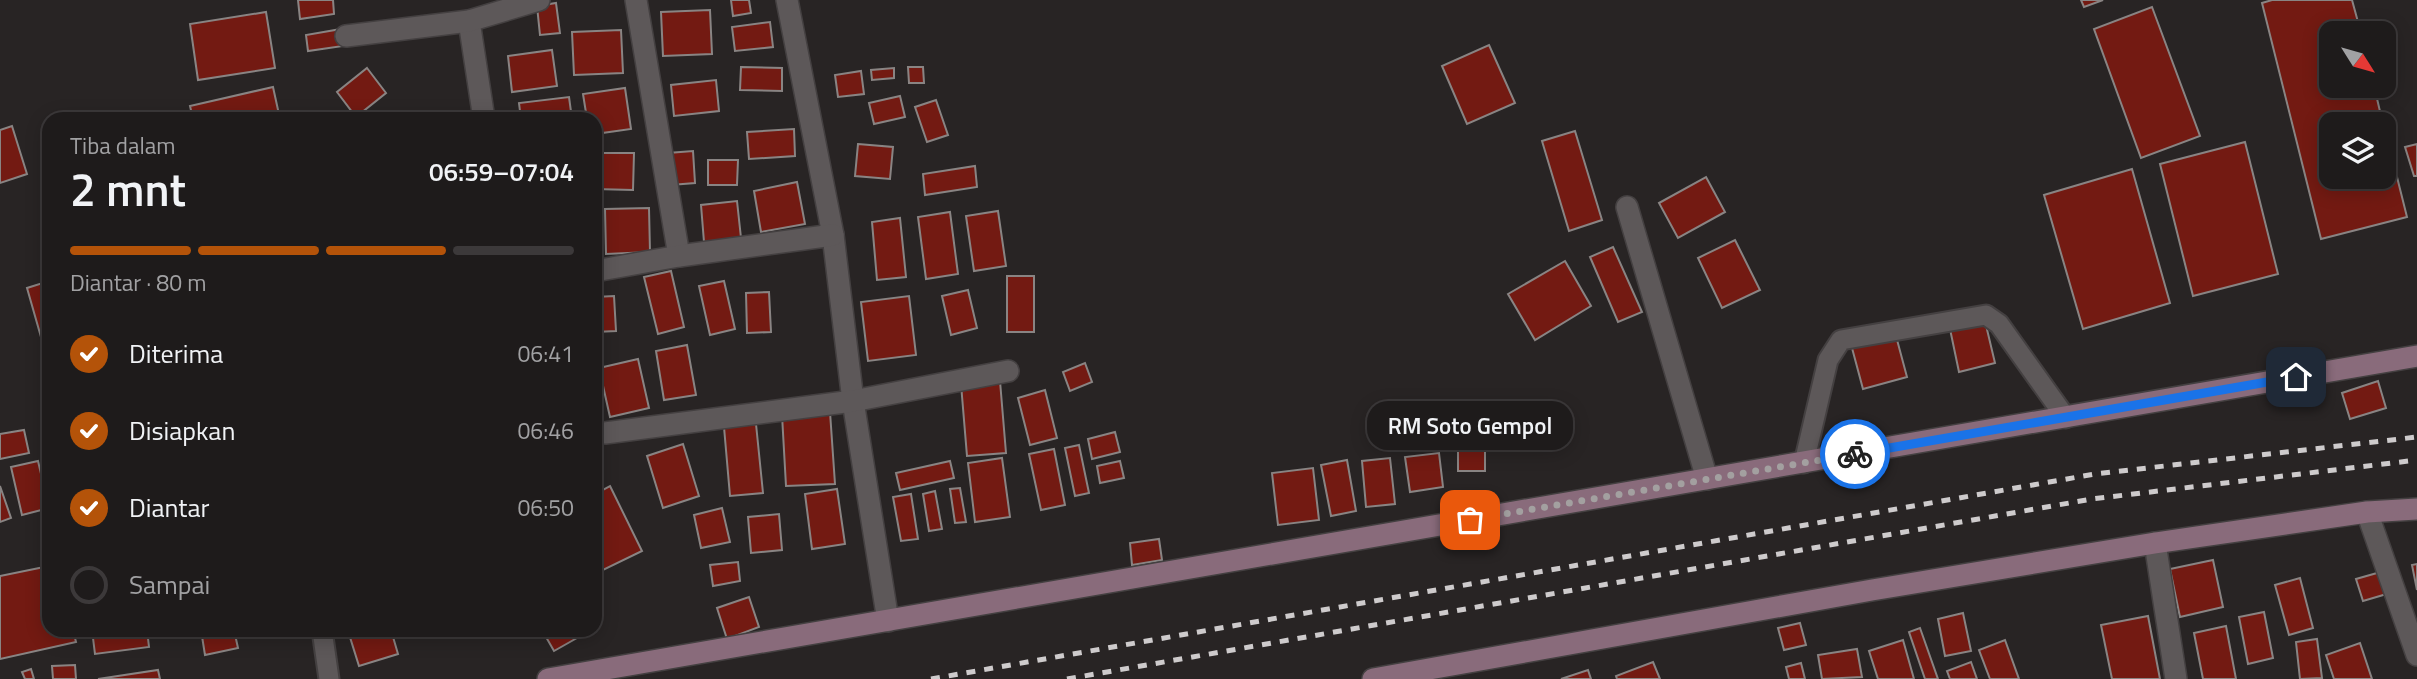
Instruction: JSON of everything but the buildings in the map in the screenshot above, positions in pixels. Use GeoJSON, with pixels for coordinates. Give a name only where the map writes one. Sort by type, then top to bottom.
{"type":"FeatureCollection","features":[{"type":"Feature","properties":{"kind":"main road"},"geometry":{"type":"LineString","coordinates":[[548,679],[2417,356]]}},
{"type":"Feature","properties":{"kind":"main road"},"geometry":{"type":"LineString","coordinates":[[1373,679],[1460,671],[1858,592],[2155,543],[2367,512],[2417,509]]}},
{"type":"Feature","properties":{"kind":"street"},"geometry":{"type":"LineString","coordinates":[[346,36],[468,21],[539,0]]}},
{"type":"Feature","properties":{"kind":"street"},"geometry":{"type":"LineString","coordinates":[[636,0],[679,256]]}},
{"type":"Feature","properties":{"kind":"street"},"geometry":{"type":"LineString","coordinates":[[787,0],[833,235],[853,401],[888,621]]}},
{"type":"Feature","properties":{"kind":"street"},"geometry":{"type":"LineString","coordinates":[[468,21],[483,112]]}},
{"type":"Feature","properties":{"kind":"street"},"geometry":{"type":"LineString","coordinates":[[1627,207],[1707,480]]}},
{"type":"Feature","properties":{"kind":"street"},"geometry":{"type":"LineString","coordinates":[[602,270],[679,256],[833,235]]}},
{"type":"Feature","properties":{"kind":"street"},"geometry":{"type":"LineString","coordinates":[[605,433],[853,401],[1008,371]]}},
{"type":"Feature","properties":{"kind":"street"},"geometry":{"type":"LineString","coordinates":[[2367,512],[2417,655]]}},
{"type":"Feature","properties":{"kind":"street"},"geometry":{"type":"LineString","coordinates":[[2155,543],[2176,679]]}},
{"type":"Feature","properties":{"kind":"lane"},"geometry":{"type":"LineString","coordinates":[[1804,463],[1828,359],[1841,340],[1986,315],[1999,324],[2066,418]]}},
{"type":"Feature","properties":{"kind":"lane"},"geometry":{"type":"LineString","coordinates":[[323,637],[329,679]]}},
{"type":"Feature","properties":{"kind":"railway"},"geometry":{"type":"LineString","coordinates":[[931,679],[2095,474],[2417,437]]}},
{"type":"Feature","properties":{"kind":"railway"},"geometry":{"type":"LineString","coordinates":[[1067,679],[2092,499],[2417,460]]}},
{"type":"Feature","properties":{"kind":"way so far"},"geometry":{"type":"LineString","coordinates":[[1470,520],[1855,454]]}},
{"type":"Feature","properties":{"kind":"place","name":"RM Soto Gempol"},"geometry":{"type":"Point","coordinates":[1470,520]}},
{"type":"Feature","properties":{"kind":"route"},"geometry":{"type":"LineString","coordinates":[[1855,454],[2296,377]]}}]}
